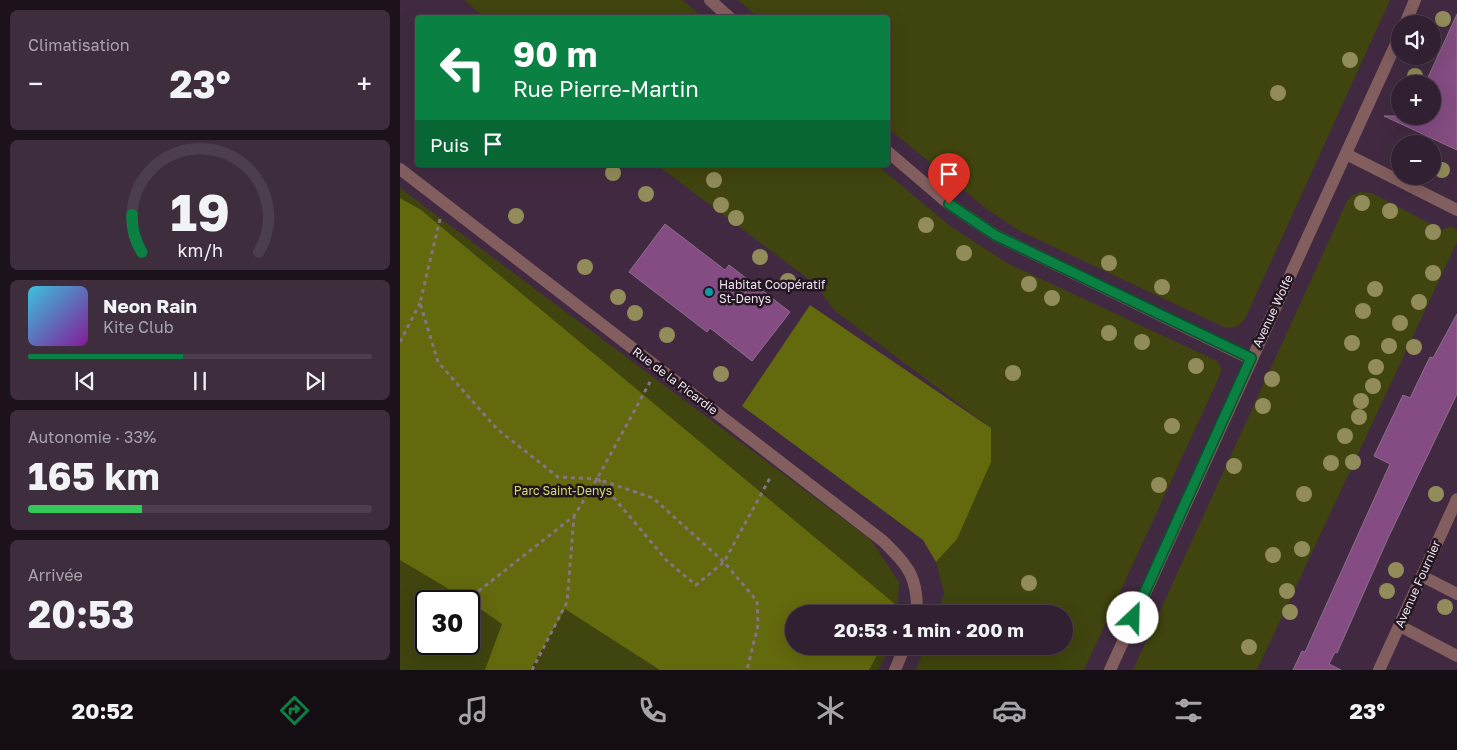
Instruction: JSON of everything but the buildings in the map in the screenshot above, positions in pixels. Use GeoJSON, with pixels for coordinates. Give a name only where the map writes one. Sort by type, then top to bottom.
{"type":"FeatureCollection","features":[{"type":"Feature","properties":{"kind":"street"},"geometry":{"type":"LineString","coordinates":[[710,0],[727,15]]}},
{"type":"Feature","properties":{"kind":"street"},"geometry":{"type":"LineString","coordinates":[[1409,15],[1415,0]]}},
{"type":"Feature","properties":{"kind":"street","name":"Avenue Wolfe"},"geometry":{"type":"LineString","coordinates":[[1110,670],[1391,55]]}},
{"type":"Feature","properties":{"kind":"street"},"geometry":{"type":"LineString","coordinates":[[890,154],[949,204],[995,235],[1251,358]]}},
{"type":"Feature","properties":{"kind":"street"},"geometry":{"type":"LineString","coordinates":[[1346,154],[1457,210]]}},
{"type":"Feature","properties":{"kind":"street","name":"Rue de la Picardie"},"geometry":{"type":"LineString","coordinates":[[400,169],[883,541],[905,563],[916,585],[917,605]]}},
{"type":"Feature","properties":{"kind":"street","name":"Avenue Fournier"},"geometry":{"type":"LineString","coordinates":[[1379,670],[1457,499]]}},
{"type":"Feature","properties":{"kind":"street"},"geometry":{"type":"LineString","coordinates":[[1422,576],[1457,594]]}},
{"type":"Feature","properties":{"kind":"street"},"geometry":{"type":"LineString","coordinates":[[1400,626],[1457,656]]}},
{"type":"Feature","properties":{"kind":"street"},"geometry":{"type":"LineString","coordinates":[[895,670],[901,655]]}},
{"type":"Feature","properties":{"kind":"path"},"geometry":{"type":"LineString","coordinates":[[400,342],[420,303],[444,202]]}},
{"type":"Feature","properties":{"kind":"path"},"geometry":{"type":"LineString","coordinates":[[420,303],[438,362],[497,429],[558,477],[597,479],[653,498],[724,562],[756,601],[758,625],[746,670]]}},
{"type":"Feature","properties":{"kind":"path"},"geometry":{"type":"LineString","coordinates":[[480,590],[574,516],[597,479],[658,368]]}},
{"type":"Feature","properties":{"kind":"path"},"geometry":{"type":"LineString","coordinates":[[597,479],[668,562],[696,585],[724,562],[779,460]]}},
{"type":"Feature","properties":{"kind":"path"},"geometry":{"type":"LineString","coordinates":[[532,670],[567,602],[574,516]]}},
{"type":"Feature","properties":{"kind":"green space"},"geometry":{"type":"Polygon","coordinates":[[[464,0],[682,0],[701,15],[482,15],[464,0]]]}},
{"type":"Feature","properties":{"kind":"green space"},"geometry":{"type":"Polygon","coordinates":[[[738,0],[1390,0],[1245,319],[1236,327],[1226,328],[1022,232],[988,210],[890,130],[890,15],[756,15],[738,0]]]}},
{"type":"Feature","properties":{"kind":"green space"},"geometry":{"type":"Polygon","coordinates":[[[660,167],[879,167],[950,226],[1007,263],[1217,361],[1221,368],[1220,375],[1084,670],[916,670],[922,655],[1073,655],[1073,605],[941,605],[944,593],[936,562],[957,539],[991,428],[835,311],[814,283],[660,167]]]}},
{"type":"Feature","properties":{"kind":"green space","name":"Parc Saint-Denys"},"geometry":{"type":"Polygon","coordinates":[[[400,188],[870,539],[899,582],[898,605],[785,605],[785,655],[886,655],[878,670],[400,670],[400,188]]]}},
{"type":"Feature","properties":{"kind":"green space"},"geometry":{"type":"Polygon","coordinates":[[[1361,192],[1372,193],[1442,230],[1451,226],[1457,230],[1457,242],[1257,670],[1133,670],[1347,201],[1353,195],[1361,192]]]}},
{"type":"Feature","properties":{"kind":"green space","name":"Parc Saint-Denys"},"geometry":{"type":"Polygon","coordinates":[[[400,198],[421,210],[896,605],[785,605],[785,655],[877,655],[869,670],[660,670],[565,609],[530,670],[485,670],[502,624],[480,609],[480,590],[450,590],[400,560],[400,198]]]}},
{"type":"Feature","properties":{"kind":"green space"},"geometry":{"type":"Polygon","coordinates":[[[810,305],[991,428],[991,462],[957,539],[936,562],[923,540],[742,406],[810,305]]]}},
{"type":"Feature","properties":{"kind":"place","name":"Habitat Coopératif St-Denys"},"geometry":{"type":"Point","coordinates":[709,292]}},
{"type":"Feature","properties":{"kind":"route"},"geometry":{"type":"LineString","coordinates":[[949,204],[995,235],[1251,358],[1133,618]]}}]}
